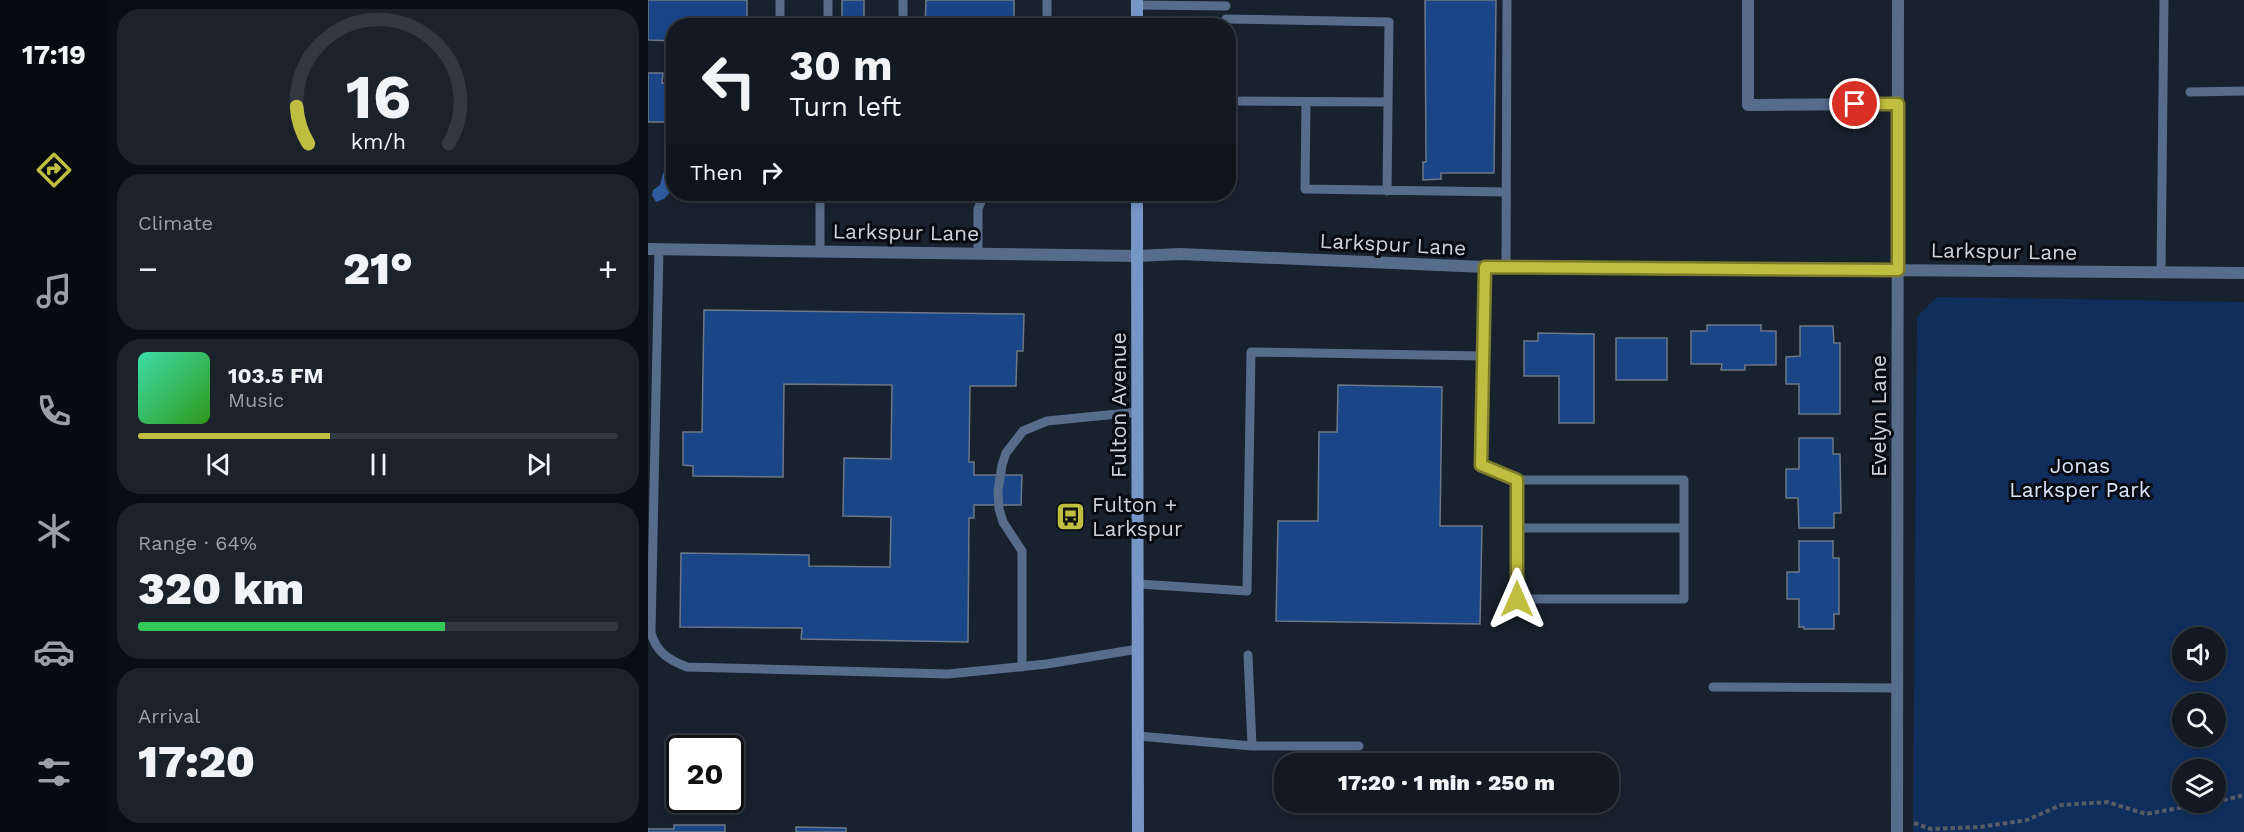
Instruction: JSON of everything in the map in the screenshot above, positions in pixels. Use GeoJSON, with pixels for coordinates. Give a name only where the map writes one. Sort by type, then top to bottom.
{"type":"FeatureCollection","features":[{"type":"Feature","properties":{"kind":"main road","name":"Fulton Avenue"},"geometry":{"type":"LineString","coordinates":[[1137,201],[1138,832]]}},
{"type":"Feature","properties":{"kind":"street"},"geometry":{"type":"LineString","coordinates":[[1748,0],[1748,105],[1898,104]]}},
{"type":"Feature","properties":{"kind":"street","name":"Evelyn Lane"},"geometry":{"type":"LineString","coordinates":[[1897,832],[1898,0]]}},
{"type":"Feature","properties":{"kind":"street","name":"Larkspur Lane"},"geometry":{"type":"LineString","coordinates":[[654,249],[1137,256],[1180,254],[1485,267],[2244,273]]}},
{"type":"Feature","properties":{"kind":"lane"},"geometry":{"type":"LineString","coordinates":[[780,0],[780,18]]}},
{"type":"Feature","properties":{"kind":"lane"},"geometry":{"type":"LineString","coordinates":[[828,0],[828,18]]}},
{"type":"Feature","properties":{"kind":"lane"},"geometry":{"type":"LineString","coordinates":[[903,0],[903,18]]}},
{"type":"Feature","properties":{"kind":"lane"},"geometry":{"type":"LineString","coordinates":[[1047,0],[1047,18]]}},
{"type":"Feature","properties":{"kind":"lane"},"geometry":{"type":"LineString","coordinates":[[1506,267],[1507,0]]}},
{"type":"Feature","properties":{"kind":"lane"},"geometry":{"type":"LineString","coordinates":[[2161,272],[2164,0]]}},
{"type":"Feature","properties":{"kind":"lane"},"geometry":{"type":"LineString","coordinates":[[1137,3],[1226,3]]}},
{"type":"Feature","properties":{"kind":"lane"},"geometry":{"type":"LineString","coordinates":[[1236,22],[1389,22],[1387,191]]}},
{"type":"Feature","properties":{"kind":"lane"},"geometry":{"type":"LineString","coordinates":[[2190,92],[2244,91]]}},
{"type":"Feature","properties":{"kind":"lane"},"geometry":{"type":"LineString","coordinates":[[1236,101],[1388,102]]}},
{"type":"Feature","properties":{"kind":"lane"},"geometry":{"type":"LineString","coordinates":[[1306,102],[1305,189],[1506,192]]}},
{"type":"Feature","properties":{"kind":"lane"},"geometry":{"type":"LineString","coordinates":[[820,201],[820,251]]}},
{"type":"Feature","properties":{"kind":"lane"},"geometry":{"type":"LineString","coordinates":[[978,252],[979,201]]}},
{"type":"Feature","properties":{"kind":"lane"},"geometry":{"type":"LineString","coordinates":[[654,249],[651,633],[655,646],[672,662],[687,668],[948,674],[1022,667],[1138,649]]}},
{"type":"Feature","properties":{"kind":"lane"},"geometry":{"type":"LineString","coordinates":[[1485,267],[1481,465],[1517,480],[1684,480],[1684,599],[1517,599],[1517,480]]}},
{"type":"Feature","properties":{"kind":"lane"},"geometry":{"type":"LineString","coordinates":[[1138,584],[1247,591],[1251,352],[1483,356]]}},
{"type":"Feature","properties":{"kind":"lane"},"geometry":{"type":"LineString","coordinates":[[1022,667],[1022,550],[1010,535],[999,509],[999,478],[1004,459],[1013,442],[1023,431],[1034,425],[1066,417],[1138,412]]}},
{"type":"Feature","properties":{"kind":"lane"},"geometry":{"type":"LineString","coordinates":[[1517,528],[1684,528]]}},
{"type":"Feature","properties":{"kind":"lane"},"geometry":{"type":"LineString","coordinates":[[1248,655],[1252,746]]}},
{"type":"Feature","properties":{"kind":"lane"},"geometry":{"type":"LineString","coordinates":[[1713,687],[1898,688]]}},
{"type":"Feature","properties":{"kind":"lane"},"geometry":{"type":"LineString","coordinates":[[1138,736],[1252,746],[1359,746]]}},
{"type":"Feature","properties":{"kind":"path"},"geometry":{"type":"LineString","coordinates":[[2226,799],[2244,795]]}},
{"type":"Feature","properties":{"kind":"path"},"geometry":{"type":"LineString","coordinates":[[1897,817],[1931,829],[2027,820],[2061,805],[2107,802],[2146,814],[2172,809]]}},
{"type":"Feature","properties":{"kind":"green space","name":"Jonas Larksper Park"},"geometry":{"type":"Polygon","coordinates":[[[1937,297],[2244,302],[2244,832],[1913,832],[1917,317],[1937,297]]]}},
{"type":"Feature","properties":{"kind":"shaded area"},"geometry":{"type":"Polygon","coordinates":[[[666,172],[666,197],[656,202],[652,195],[653,190],[660,185],[663,173],[666,172]]]}},
{"type":"Feature","properties":{"kind":"building"},"geometry":{"type":"Polygon","coordinates":[[[648,0],[747,0],[747,18],[666,18],[666,41],[648,40],[648,0]]]}},
{"type":"Feature","properties":{"kind":"building"},"geometry":{"type":"Polygon","coordinates":[[[842,0],[864,0],[864,18],[842,18],[842,0]]]}},
{"type":"Feature","properties":{"kind":"building"},"geometry":{"type":"Polygon","coordinates":[[[926,0],[1014,0],[1014,18],[925,18],[926,0]]]}},
{"type":"Feature","properties":{"kind":"building"},"geometry":{"type":"Polygon","coordinates":[[[1425,0],[1496,0],[1494,173],[1441,173],[1441,179],[1423,180],[1423,162],[1426,162],[1425,0]]]}},
{"type":"Feature","properties":{"kind":"building"},"geometry":{"type":"Polygon","coordinates":[[[648,73],[663,73],[662,83],[666,83],[666,122],[648,122],[648,73]]]}},
{"type":"Feature","properties":{"kind":"building"},"geometry":{"type":"Polygon","coordinates":[[[704,310],[1024,314],[1023,351],[1017,351],[1016,386],[970,386],[969,462],[974,462],[974,475],[1022,475],[1021,505],[974,505],[974,518],[969,518],[968,642],[801,639],[802,628],[680,627],[681,553],[809,555],[809,566],[890,567],[891,517],[843,516],[844,458],[891,459],[892,385],[784,384],[783,477],[693,476],[693,466],[683,465],[683,432],[702,432],[704,310]]]}},
{"type":"Feature","properties":{"kind":"building"},"geometry":{"type":"Polygon","coordinates":[[[1707,325],[1761,325],[1761,331],[1776,331],[1776,365],[1745,365],[1745,370],[1721,370],[1722,364],[1691,364],[1691,331],[1707,331],[1707,325]]]}},
{"type":"Feature","properties":{"kind":"building"},"geometry":{"type":"Polygon","coordinates":[[[1800,326],[1833,326],[1834,343],[1840,343],[1840,414],[1799,414],[1799,384],[1786,384],[1786,357],[1800,356],[1800,326]]]}},
{"type":"Feature","properties":{"kind":"building"},"geometry":{"type":"Polygon","coordinates":[[[1538,333],[1594,334],[1594,423],[1559,423],[1559,376],[1524,376],[1524,341],[1538,341],[1538,333]]]}},
{"type":"Feature","properties":{"kind":"building"},"geometry":{"type":"Polygon","coordinates":[[[1616,338],[1667,338],[1667,380],[1616,380],[1616,338]]]}},
{"type":"Feature","properties":{"kind":"building"},"geometry":{"type":"Polygon","coordinates":[[[1338,385],[1442,387],[1440,526],[1482,526],[1480,624],[1276,621],[1278,521],[1318,521],[1319,432],[1337,432],[1338,385]]]}},
{"type":"Feature","properties":{"kind":"building"},"geometry":{"type":"Polygon","coordinates":[[[1799,438],[1833,438],[1833,454],[1840,454],[1841,513],[1834,513],[1834,528],[1799,528],[1798,498],[1786,498],[1786,469],[1799,469],[1799,438]]]}},
{"type":"Feature","properties":{"kind":"building"},"geometry":{"type":"Polygon","coordinates":[[[1799,541],[1833,541],[1833,558],[1839,558],[1839,614],[1834,614],[1834,629],[1799,627],[1799,599],[1787,599],[1787,572],[1799,572],[1799,541]]]}},
{"type":"Feature","properties":{"kind":"building"},"geometry":{"type":"Polygon","coordinates":[[[674,825],[725,825],[725,832],[648,832],[648,829],[674,829],[674,825]]]}},
{"type":"Feature","properties":{"kind":"building"},"geometry":{"type":"Polygon","coordinates":[[[796,827],[846,828],[846,832],[796,832],[796,827]]]}},
{"type":"Feature","properties":{"kind":"place","name":"Fulton + Larkspur"},"geometry":{"type":"Point","coordinates":[1071,516]}},
{"type":"Feature","properties":{"kind":"route"},"geometry":{"type":"LineString","coordinates":[[1517,599],[1517,480],[1481,465],[1485,267],[1898,270],[1898,104],[1855,104]]}}]}
